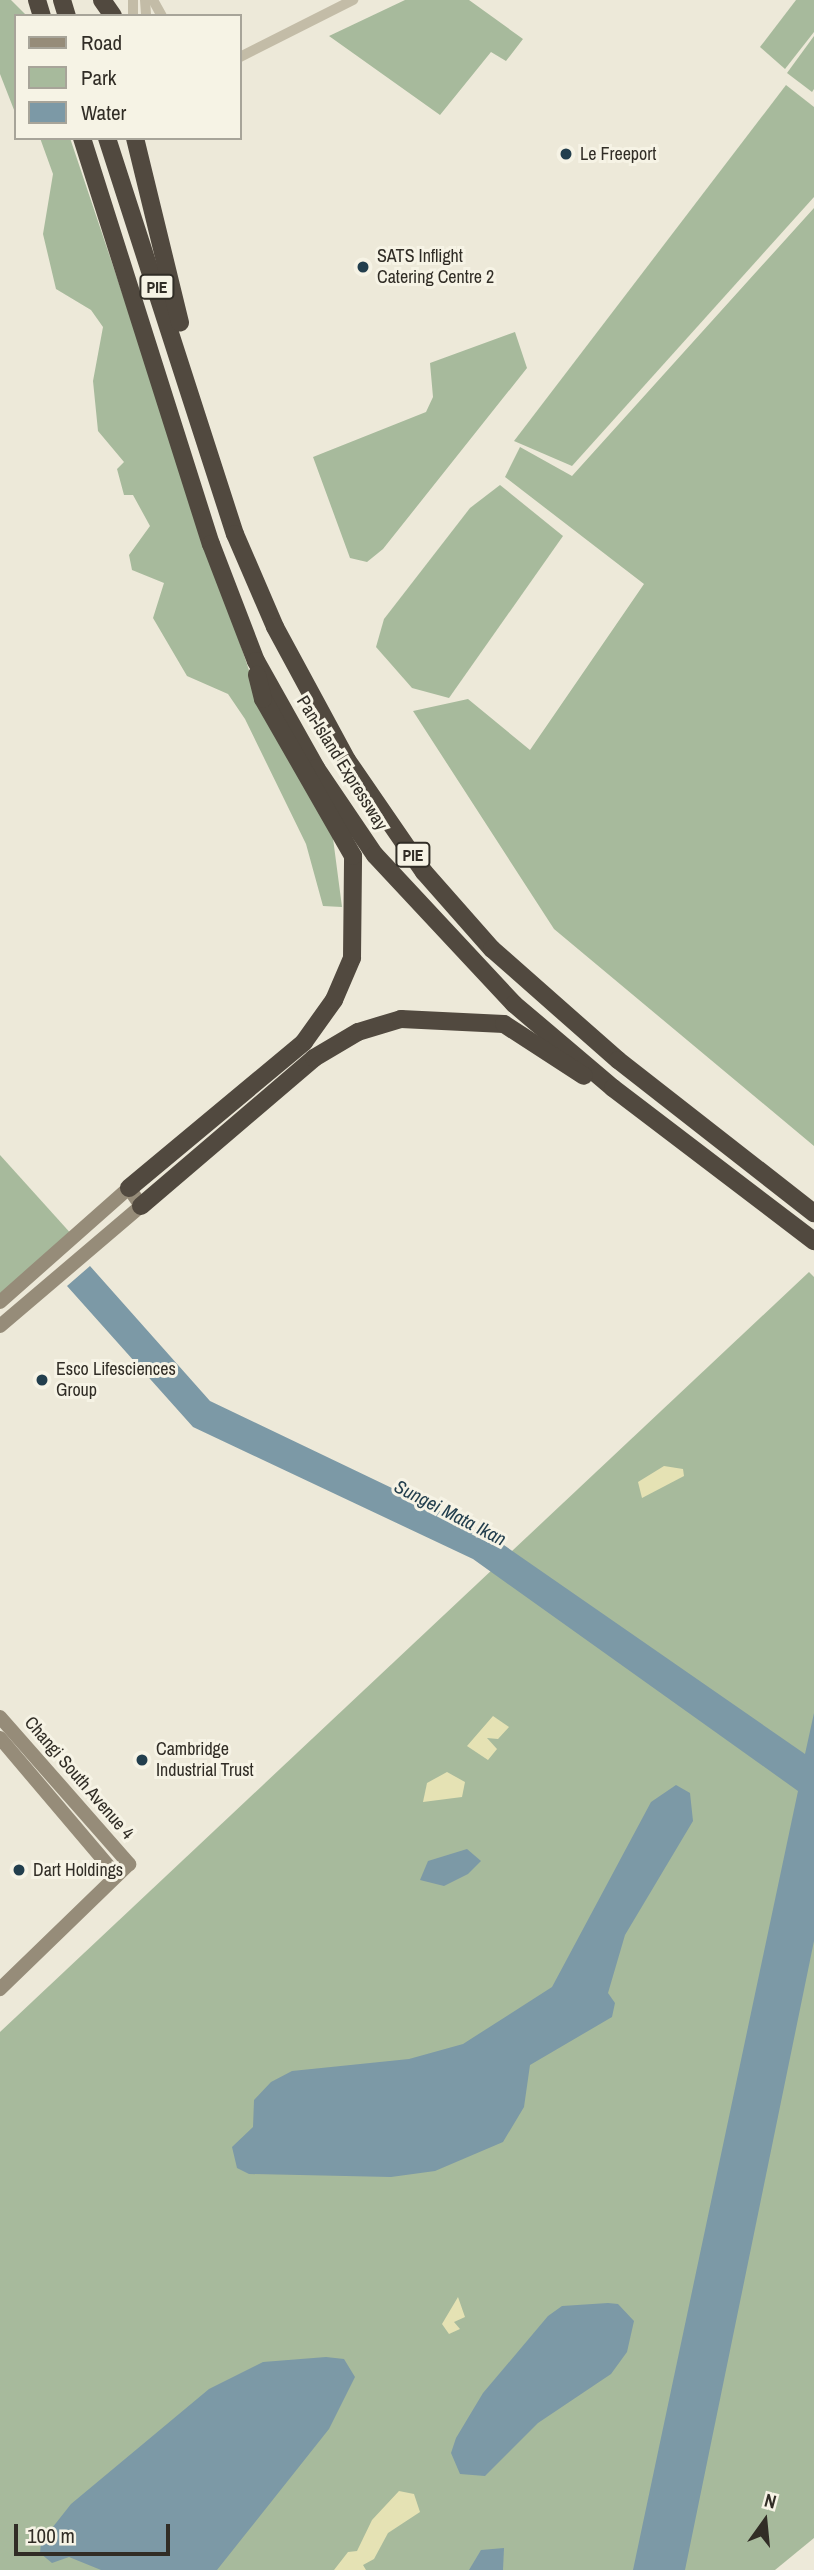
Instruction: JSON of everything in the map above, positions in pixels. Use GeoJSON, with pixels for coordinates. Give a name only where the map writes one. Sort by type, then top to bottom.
{"type":"FeatureCollection","features":[{"type":"Feature","properties":{"kind":"highway","name":"Pan-Island Expressway"},"geometry":{"type":"LineString","coordinates":[[83,140],[211,544],[256,661],[316,768],[375,855],[505,995],[612,1088],[814,1241]]}},
{"type":"Feature","properties":{"kind":"highway","name":"Pan-Island Expressway"},"geometry":{"type":"LineString","coordinates":[[108,140],[254,582],[347,760],[441,891],[567,1017]]}},
{"type":"Feature","properties":{"kind":"highway"},"geometry":{"type":"LineString","coordinates":[[135,140],[206,436]]}},
{"type":"Feature","properties":{"kind":"highway"},"geometry":{"type":"LineString","coordinates":[[129,1188],[304,1042],[334,1000],[352,958],[353,856],[263,699],[256,661]]}},
{"type":"Feature","properties":{"kind":"highway"},"geometry":{"type":"LineString","coordinates":[[567,1017],[814,1199]]}},
{"type":"Feature","properties":{"kind":"highway","name":"PIE"},"geometry":{"type":"LineString","coordinates":[[567,1017],[814,1213]]}},
{"type":"Feature","properties":{"kind":"highway"},"geometry":{"type":"LineString","coordinates":[[141,1206],[314,1058],[358,1032],[401,1018],[504,1024],[612,1088]]}},
{"type":"Feature","properties":{"kind":"street"},"geometry":{"type":"LineString","coordinates":[[242,56],[353,0]]}},
{"type":"Feature","properties":{"kind":"street"},"geometry":{"type":"LineString","coordinates":[[0,1302],[129,1188],[141,1206],[0,1326]]}},
{"type":"Feature","properties":{"kind":"street","name":"Changi South Avenue 4"},"geometry":{"type":"LineString","coordinates":[[0,1717],[129,1864],[116,1875],[0,1738]]}},
{"type":"Feature","properties":{"kind":"street"},"geometry":{"type":"LineString","coordinates":[[0,1989],[116,1875]]}},
{"type":"Feature","properties":{"kind":"green space"},"geometry":{"type":"Polygon","coordinates":[[[0,0],[11,0],[25,14],[14,14],[14,110],[0,74],[0,0]]]}},
{"type":"Feature","properties":{"kind":"green space"},"geometry":{"type":"Polygon","coordinates":[[[405,0],[469,0],[523,39],[506,61],[491,52],[440,115],[329,36],[405,0]]]}},
{"type":"Feature","properties":{"kind":"green space"},"geometry":{"type":"Polygon","coordinates":[[[796,0],[814,0],[814,32],[785,69],[760,47],[796,0]]]}},
{"type":"Feature","properties":{"kind":"green space"},"geometry":{"type":"Polygon","coordinates":[[[814,36],[814,89],[812,92],[787,73],[814,36]]]}},
{"type":"Feature","properties":{"kind":"green space"},"geometry":{"type":"Polygon","coordinates":[[[786,85],[814,107],[814,197],[572,466],[514,441],[786,85]]]}},
{"type":"Feature","properties":{"kind":"green space"},"geometry":{"type":"Polygon","coordinates":[[[41,140],[71,140],[260,703],[331,823],[342,907],[323,906],[306,844],[245,719],[228,694],[187,676],[153,618],[164,583],[132,570],[129,555],[150,526],[133,495],[124,495],[117,469],[124,462],[98,431],[93,381],[103,327],[91,310],[56,289],[43,234],[53,174],[41,140]]]}},
{"type":"Feature","properties":{"kind":"green space"},"geometry":{"type":"Polygon","coordinates":[[[814,208],[814,1146],[554,929],[413,711],[468,699],[530,750],[644,584],[505,477],[520,447],[572,476],[814,208]]]}},
{"type":"Feature","properties":{"kind":"green space"},"geometry":{"type":"Polygon","coordinates":[[[515,332],[527,368],[383,549],[367,562],[350,558],[313,457],[426,412],[433,397],[430,363],[515,332]]]}},
{"type":"Feature","properties":{"kind":"green space"},"geometry":{"type":"Polygon","coordinates":[[[500,485],[563,536],[449,698],[412,688],[376,647],[384,619],[470,508],[500,485]]]}},
{"type":"Feature","properties":{"kind":"green space"},"geometry":{"type":"Polygon","coordinates":[[[0,1155],[74,1237],[0,1302],[0,1155]]]}},
{"type":"Feature","properties":{"kind":"green space"},"geometry":{"type":"Polygon","coordinates":[[[809,1272],[814,1277],[814,2538],[775,2570],[0,2570],[0,2032],[809,1272]]]}},
{"type":"Feature","properties":{"kind":"sand"},"geometry":{"type":"Polygon","coordinates":[[[664,1466],[683,1469],[684,1476],[642,1498],[638,1482],[664,1466]]]}},
{"type":"Feature","properties":{"kind":"sand"},"geometry":{"type":"Polygon","coordinates":[[[493,1716],[509,1727],[498,1739],[487,1738],[497,1749],[488,1760],[467,1746],[493,1716]]]}},
{"type":"Feature","properties":{"kind":"sand"},"geometry":{"type":"Polygon","coordinates":[[[447,1772],[465,1782],[462,1797],[423,1802],[427,1783],[447,1772]]]}},
{"type":"Feature","properties":{"kind":"sand"},"geometry":{"type":"Polygon","coordinates":[[[458,2297],[465,2317],[454,2322],[460,2329],[449,2334],[442,2324],[458,2297]]]}},
{"type":"Feature","properties":{"kind":"sand"},"geometry":{"type":"Polygon","coordinates":[[[399,2491],[414,2494],[420,2512],[388,2533],[374,2559],[363,2565],[366,2570],[334,2570],[348,2552],[357,2551],[372,2520],[399,2491]]]}},
{"type":"Feature","properties":{"kind":"water"},"geometry":{"type":"Polygon","coordinates":[[[90,1266],[210,1401],[488,1534],[805,1754],[814,1713],[814,1941],[685,2570],[633,2570],[798,1791],[473,1559],[193,1427],[67,1286],[90,1266]]]}},
{"type":"Feature","properties":{"kind":"water"},"geometry":{"type":"Polygon","coordinates":[[[676,1785],[690,1793],[693,1821],[625,1935],[608,1993],[615,2003],[612,2017],[530,2065],[524,2107],[503,2142],[435,2171],[391,2177],[249,2174],[237,2168],[232,2147],[253,2127],[254,2100],[271,2082],[292,2071],[409,2059],[463,2044],[552,1987],[651,1802],[676,1785]]]}},
{"type":"Feature","properties":{"kind":"water"},"geometry":{"type":"Polygon","coordinates":[[[467,1849],[481,1861],[468,1874],[444,1886],[420,1880],[428,1861],[467,1849]]]}},
{"type":"Feature","properties":{"kind":"water"},"geometry":{"type":"Polygon","coordinates":[[[618,2304],[634,2321],[627,2352],[611,2374],[538,2423],[485,2476],[460,2474],[451,2453],[456,2438],[483,2393],[548,2316],[562,2306],[618,2304]]]}},
{"type":"Feature","properties":{"kind":"water"},"geometry":{"type":"Polygon","coordinates":[[[326,2357],[344,2359],[355,2377],[329,2429],[217,2570],[101,2570],[69,2557],[52,2563],[40,2553],[41,2542],[71,2504],[209,2389],[263,2362],[326,2357]]]}},
{"type":"Feature","properties":{"kind":"water"},"geometry":{"type":"Polygon","coordinates":[[[504,2548],[503,2570],[469,2570],[481,2550],[504,2548]]]}},
{"type":"Feature","properties":{"kind":"place","name":"Le Freeport"},"geometry":{"type":"Point","coordinates":[566,154]}},
{"type":"Feature","properties":{"kind":"place","name":"SATS Inflight Catering Centre 2"},"geometry":{"type":"Point","coordinates":[363,267]}},
{"type":"Feature","properties":{"kind":"place","name":"Esco Lifesciences Group"},"geometry":{"type":"Point","coordinates":[42,1380]}},
{"type":"Feature","properties":{"kind":"place","name":"Cambridge Industrial Trust"},"geometry":{"type":"Point","coordinates":[142,1760]}},
{"type":"Feature","properties":{"kind":"place","name":"Dart Holdings"},"geometry":{"type":"Point","coordinates":[19,1870]}},
{"type":"Feature","properties":{"kind":"water label","name":"Sungei Mata Ikan"},"geometry":{"type":"Point","coordinates":[450,1513]}}]}
